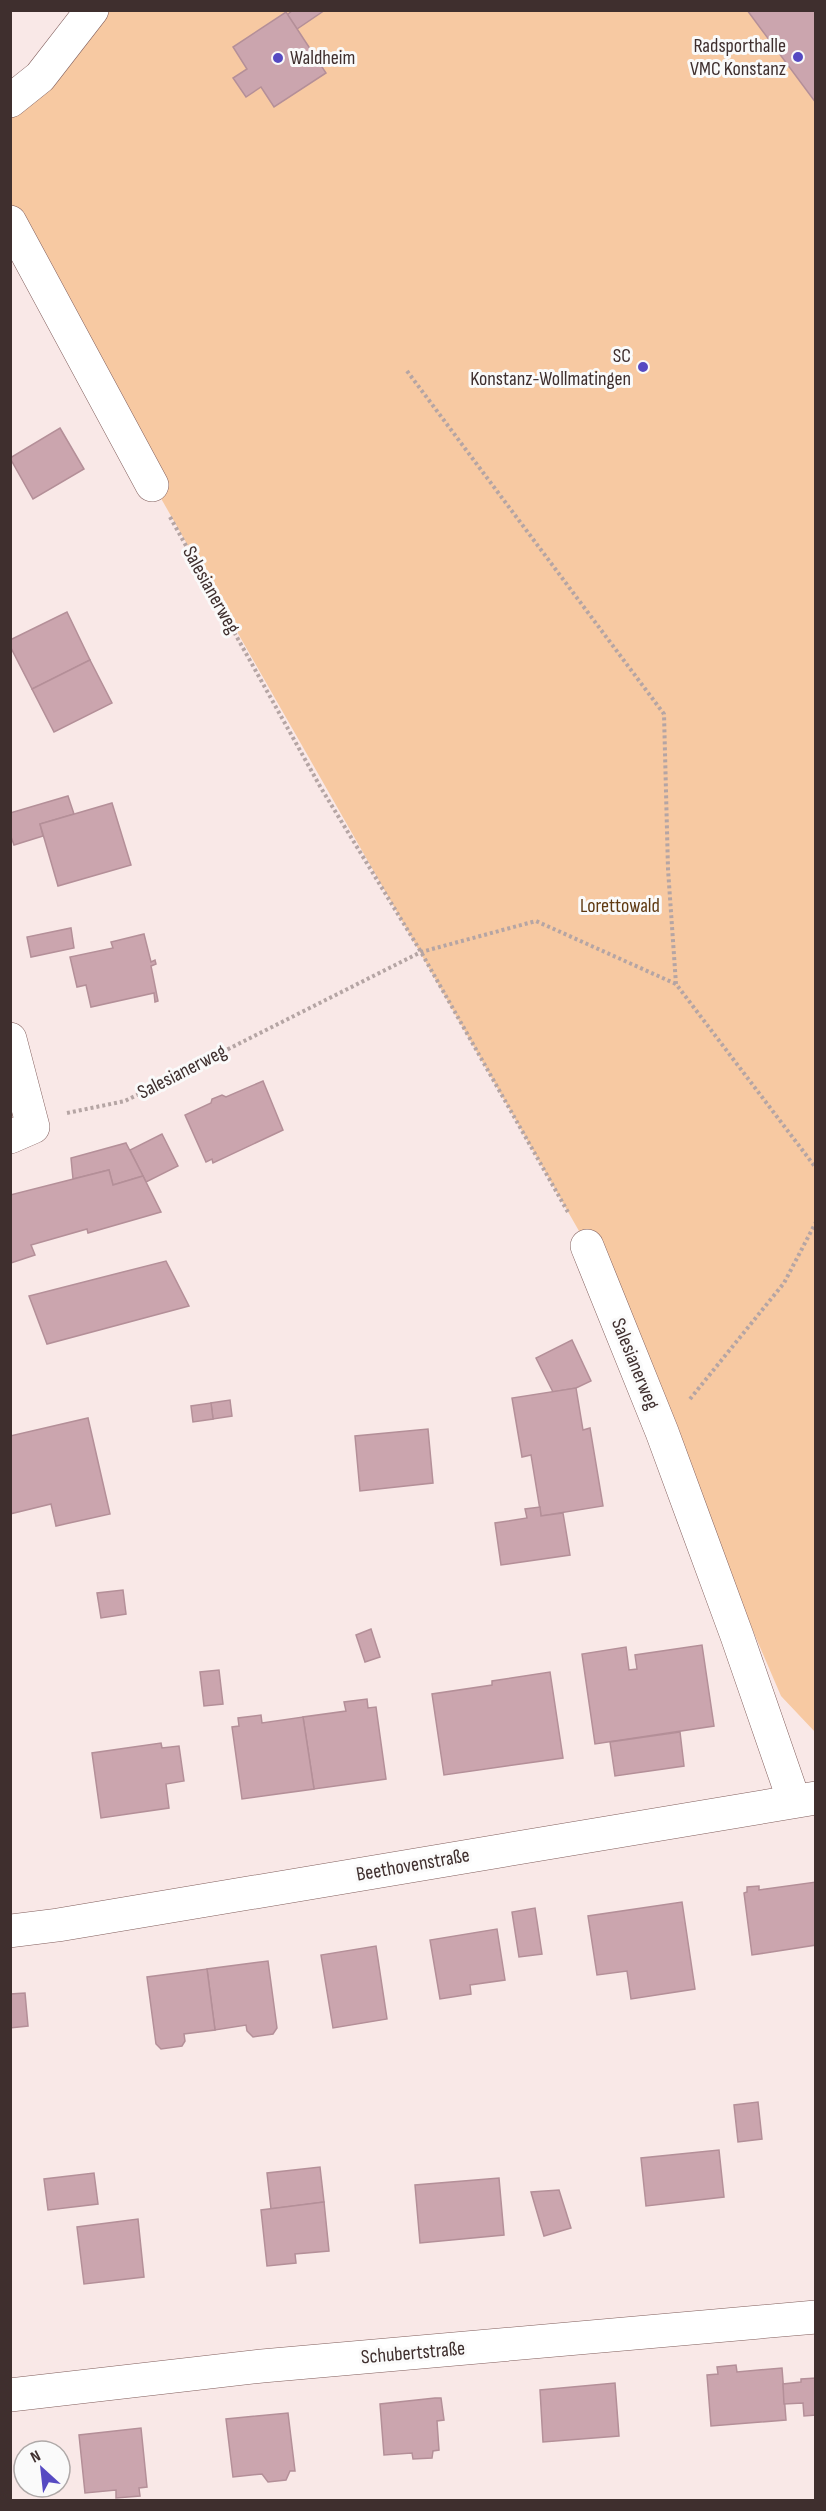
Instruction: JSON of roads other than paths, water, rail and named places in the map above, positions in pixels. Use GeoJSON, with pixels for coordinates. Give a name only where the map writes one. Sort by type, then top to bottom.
{"type":"FeatureCollection","features":[{"type":"Feature","properties":{"kind":"street"},"geometry":{"type":"LineString","coordinates":[[10,101],[40,77],[92,10]]}},
{"type":"Feature","properties":{"kind":"street"},"geometry":{"type":"LineString","coordinates":[[10,222],[152,485]]}},
{"type":"Feature","properties":{"kind":"street"},"geometry":{"type":"LineString","coordinates":[[10,1039],[22,1132]]}},
{"type":"Feature","properties":{"kind":"street","name":"Salesianerweg"},"geometry":{"type":"LineString","coordinates":[[587,1245],[662,1432],[737,1636],[805,1799]]}},
{"type":"Feature","properties":{"kind":"street","name":"Beethovenstraße"},"geometry":{"type":"LineString","coordinates":[[10,1931],[58,1925],[805,1799]]}},
{"type":"Feature","properties":{"kind":"street","name":"Schubertstraße"},"geometry":{"type":"LineString","coordinates":[[10,2395],[262,2366],[816,2318]]}},
{"type":"Feature","properties":{"kind":"place","name":"Radsporthalle VMC Konstanz"},"geometry":{"type":"Point","coordinates":[798,57]}},
{"type":"Feature","properties":{"kind":"place","name":"Waldheim"},"geometry":{"type":"Point","coordinates":[278,58]}},
{"type":"Feature","properties":{"kind":"place","name":"SC Konstanz-Wollmatingen"},"geometry":{"type":"Point","coordinates":[643,367]}},
{"type":"Feature","properties":{"kind":"park label","name":"Lorettowald"},"geometry":{"type":"Point","coordinates":[620,906]}}]}
